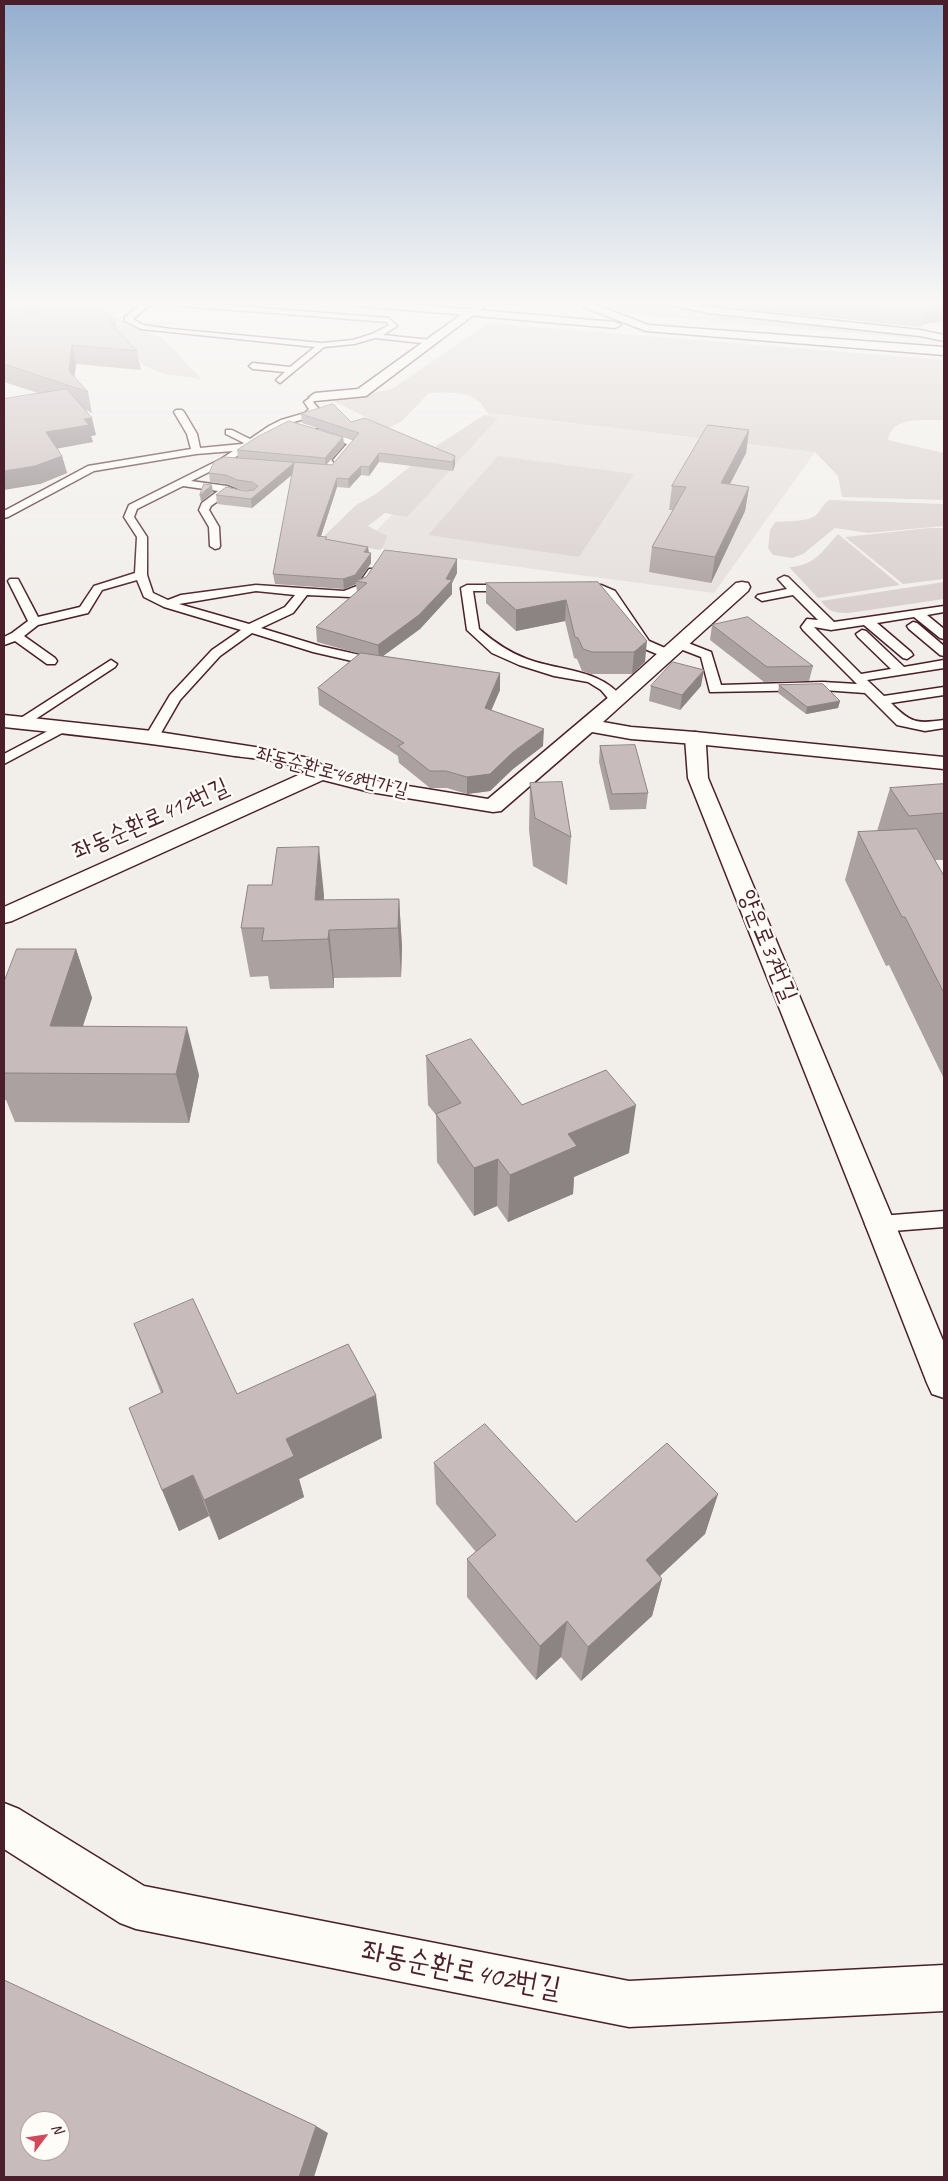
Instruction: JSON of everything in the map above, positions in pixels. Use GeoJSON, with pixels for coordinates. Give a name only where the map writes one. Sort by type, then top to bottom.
{"type":"FeatureCollection","features":[{"type":"Feature","properties":{"kind":"street","name":"좌동순환로468번가길"},"geometry":{"type":"LineString","coordinates":[[12,722],[152,736],[282,758],[305,763],[321,773],[370,786],[493,806],[617,700],[742,587]]}},
{"type":"Feature","properties":{"kind":"street"},"geometry":{"type":"LineString","coordinates":[[588,725],[631,732],[944,763]]}},
{"type":"Feature","properties":{"kind":"street","name":"양운로37번길"},"geometry":{"type":"LineString","coordinates":[[695,738],[698,778],[944,1383]]}},
{"type":"Feature","properties":{"kind":"street","name":"좌동순환로412번길"},"geometry":{"type":"LineString","coordinates":[[4,916],[321,773]]}},
{"type":"Feature","properties":{"kind":"street","name":"좌동순환로402번길"},"geometry":{"type":"LineString","coordinates":[[4,1824],[136,1907],[629,2004],[944,1988]]}},
{"type":"Feature","properties":{"kind":"lane"},"geometry":{"type":"LineString","coordinates":[[309,403],[314,409],[308,415],[284,422],[247,444],[224,461],[133,507],[129,517],[142,537],[141,575],[148,595],[168,604],[316,649],[365,660]]}},
{"type":"Feature","properties":{"kind":"lane"},"geometry":{"type":"LineString","coordinates":[[179,412],[192,434],[196,451]]}},
{"type":"Feature","properties":{"kind":"lane"},"geometry":{"type":"LineString","coordinates":[[284,422],[353,443],[328,471]]}},
{"type":"Feature","properties":{"kind":"lane"},"geometry":{"type":"LineString","coordinates":[[229,432],[247,444]]}},
{"type":"Feature","properties":{"kind":"lane"},"geometry":{"type":"LineString","coordinates":[[4,515],[91,468],[247,444]]}},
{"type":"Feature","properties":{"kind":"lane"},"geometry":{"type":"LineString","coordinates":[[224,461],[243,462]]}},
{"type":"Feature","properties":{"kind":"lane"},"geometry":{"type":"LineString","coordinates":[[180,483],[227,489],[235,494],[252,496]]}},
{"type":"Feature","properties":{"kind":"lane"},"geometry":{"type":"LineString","coordinates":[[215,546],[214,527],[204,510],[206,505],[227,489]]}},
{"type":"Feature","properties":{"kind":"lane"},"geometry":{"type":"LineString","coordinates":[[168,604],[181,599],[256,588],[302,594],[346,595],[361,588],[381,560]]}},
{"type":"Feature","properties":{"kind":"lane"},"geometry":{"type":"LineString","coordinates":[[51,662],[10,639],[34,622],[84,610],[98,588],[141,575]]}},
{"type":"Feature","properties":{"kind":"lane"},"geometry":{"type":"LineString","coordinates":[[784,579],[831,626]]}},
{"type":"Feature","properties":{"kind":"lane"},"geometry":{"type":"LineString","coordinates":[[14,581],[34,622]]}},
{"type":"Feature","properties":{"kind":"lane"},"geometry":{"type":"LineString","coordinates":[[524,588],[467,588],[473,630],[496,650],[523,662],[558,673],[592,679],[606,687],[617,700]]}},
{"type":"Feature","properties":{"kind":"lane"},"geometry":{"type":"LineString","coordinates":[[572,588],[601,588],[611,593],[644,644],[707,655],[715,689],[823,686],[868,689]]}},
{"type":"Feature","properties":{"kind":"lane"},"geometry":{"type":"LineString","coordinates":[[762,597],[796,591]]}},
{"type":"Feature","properties":{"kind":"lane"},"geometry":{"type":"LineString","coordinates":[[152,736],[175,698],[216,653],[251,628],[289,610],[302,594]]}},
{"type":"Feature","properties":{"kind":"lane"},"geometry":{"type":"LineString","coordinates":[[944,609],[831,626],[811,622],[808,627],[856,678],[902,722],[925,727],[944,724]]}},
{"type":"Feature","properties":{"kind":"lane"},"geometry":{"type":"LineString","coordinates":[[917,613],[944,635]]}},
{"type":"Feature","properties":{"kind":"lane"},"geometry":{"type":"LineString","coordinates":[[866,620],[903,651],[914,635],[944,652]]}},
{"type":"Feature","properties":{"kind":"lane"},"geometry":{"type":"LineString","coordinates":[[852,644],[866,638],[901,671]]}},
{"type":"Feature","properties":{"kind":"lane","name":"좌동순환로468번가길"},"geometry":{"type":"LineString","coordinates":[[12,722],[111,664]]}},
{"type":"Feature","properties":{"kind":"lane"},"geometry":{"type":"LineString","coordinates":[[856,678],[944,664]]}},
{"type":"Feature","properties":{"kind":"lane"},"geometry":{"type":"LineString","coordinates":[[880,701],[944,690]]}},
{"type":"Feature","properties":{"kind":"lane"},"geometry":{"type":"LineString","coordinates":[[4,760],[61,728]]}},
{"type":"Feature","properties":{"kind":"lane"},"geometry":{"type":"LineString","coordinates":[[880,1224],[944,1219]]}},
{"type":"Feature","properties":{"kind":"shaded area"},"geometry":{"type":"Polygon","coordinates":[[[337,403],[420,403],[402,421],[388,428],[337,403]]]}},
{"type":"Feature","properties":{"kind":"shaded area"},"geometry":{"type":"Polygon","coordinates":[[[480,403],[944,403],[944,420],[919,420],[902,423],[891,432],[888,440],[944,453],[944,500],[842,497],[838,476],[815,452],[489,413],[486,412],[480,403]]]}},
{"type":"Feature","properties":{"kind":"shaded area"},"geometry":{"type":"Polygon","coordinates":[[[489,413],[815,452],[714,593],[362,546],[489,413]]]}},
{"type":"Feature","properties":{"kind":"shaded area"},"geometry":{"type":"Polygon","coordinates":[[[484,415],[498,418],[407,517],[385,513],[368,526],[387,536],[380,550],[321,539],[356,505],[376,494],[433,448],[484,415]]]}},
{"type":"Feature","properties":{"kind":"shaded area"},"geometry":{"type":"Polygon","coordinates":[[[498,456],[634,474],[579,557],[428,535],[498,456]]]}},
{"type":"Feature","properties":{"kind":"shaded area"},"geometry":{"type":"Polygon","coordinates":[[[830,500],[944,504],[944,526],[868,533],[835,528],[803,554],[792,558],[773,555],[768,548],[770,530],[775,522],[808,519],[818,513],[825,503],[830,500]]]}},
{"type":"Feature","properties":{"kind":"shaded area"},"geometry":{"type":"Polygon","coordinates":[[[944,528],[944,579],[903,584],[845,537],[944,528]]]}},
{"type":"Feature","properties":{"kind":"shaded area"},"geometry":{"type":"Polygon","coordinates":[[[838,534],[900,585],[818,598],[789,567],[812,561],[838,534]]]}},
{"type":"Feature","properties":{"kind":"shaded area"},"geometry":{"type":"Polygon","coordinates":[[[944,582],[944,599],[849,613],[833,611],[827,608],[821,601],[944,582]]]}},
{"type":"Feature","properties":{"kind":"building"},"geometry":{"type":"Polygon","coordinates":[[[4,403],[79,403],[92,418],[84,419],[89,425],[46,432],[62,456],[35,466],[4,471],[4,403]]]}},
{"type":"Feature","properties":{"kind":"building"},"geometry":{"type":"Polygon","coordinates":[[[333,404],[351,422],[365,418],[455,456],[453,462],[379,453],[369,467],[361,466],[348,479],[337,478],[317,536],[368,547],[364,552],[371,553],[355,575],[343,579],[273,574],[294,463],[251,499],[216,495],[226,487],[245,491],[254,490],[258,486],[252,482],[237,480],[226,475],[209,473],[214,462],[224,457],[332,465],[359,433],[301,414],[333,404]]]}},
{"type":"Feature","properties":{"kind":"building"},"geometry":{"type":"Polygon","coordinates":[[[289,421],[343,437],[325,458],[237,450],[257,437],[289,421]]]}},
{"type":"Feature","properties":{"kind":"building"},"geometry":{"type":"Polygon","coordinates":[[[708,425],[749,430],[721,483],[749,487],[715,557],[652,547],[686,487],[672,486],[708,425]]]}},
{"type":"Feature","properties":{"kind":"building"},"geometry":{"type":"Polygon","coordinates":[[[204,484],[212,485],[200,495],[204,484]]]}},
{"type":"Feature","properties":{"kind":"building"},"geometry":{"type":"Polygon","coordinates":[[[385,550],[457,559],[446,579],[452,580],[419,615],[378,645],[316,627],[367,583],[356,581],[366,577],[385,550]]]}},
{"type":"Feature","properties":{"kind":"building"},"geometry":{"type":"Polygon","coordinates":[[[598,582],[647,641],[634,652],[592,652],[583,649],[578,638],[575,637],[566,600],[516,610],[486,583],[598,582]]]}},
{"type":"Feature","properties":{"kind":"building"},"geometry":{"type":"Polygon","coordinates":[[[748,617],[813,666],[767,667],[712,625],[748,617]]]}},
{"type":"Feature","properties":{"kind":"building"},"geometry":{"type":"Polygon","coordinates":[[[361,653],[500,673],[485,708],[544,729],[513,752],[490,774],[467,777],[446,771],[430,771],[398,746],[404,743],[318,688],[361,653]]]}},
{"type":"Feature","properties":{"kind":"building"},"geometry":{"type":"Polygon","coordinates":[[[673,662],[704,670],[682,695],[651,686],[673,662]]]}},
{"type":"Feature","properties":{"kind":"building"},"geometry":{"type":"Polygon","coordinates":[[[823,684],[840,701],[807,707],[779,685],[823,684]]]}},
{"type":"Feature","properties":{"kind":"building"},"geometry":{"type":"Polygon","coordinates":[[[635,745],[648,793],[612,794],[600,746],[635,745]]]}},
{"type":"Feature","properties":{"kind":"building"},"geometry":{"type":"Polygon","coordinates":[[[562,782],[571,837],[535,818],[530,783],[562,782]]]}},
{"type":"Feature","properties":{"kind":"building"},"geometry":{"type":"Polygon","coordinates":[[[944,784],[944,813],[909,816],[890,788],[944,784]]]}},
{"type":"Feature","properties":{"kind":"building"},"geometry":{"type":"Polygon","coordinates":[[[917,829],[944,876],[944,993],[858,832],[917,829]]]}},
{"type":"Feature","properties":{"kind":"building"},"geometry":{"type":"Polygon","coordinates":[[[319,847],[315,900],[399,899],[398,928],[329,930],[328,939],[262,941],[264,928],[241,928],[248,885],[272,885],[277,848],[319,847]]]}},
{"type":"Feature","properties":{"kind":"building"},"geometry":{"type":"Polygon","coordinates":[[[17,949],[76,949],[50,1026],[187,1027],[176,1074],[4,1073],[4,982],[17,949]]]}},
{"type":"Feature","properties":{"kind":"building"},"geometry":{"type":"Polygon","coordinates":[[[471,1039],[522,1105],[606,1070],[636,1105],[568,1134],[577,1146],[510,1175],[498,1159],[474,1168],[436,1114],[461,1103],[426,1056],[471,1039]]]}},
{"type":"Feature","properties":{"kind":"building"},"geometry":{"type":"Polygon","coordinates":[[[193,1299],[237,1394],[348,1344],[376,1395],[286,1439],[294,1456],[204,1500],[193,1475],[162,1490],[129,1408],[163,1392],[134,1324],[193,1299]]]}},
{"type":"Feature","properties":{"kind":"building"},"geometry":{"type":"Polygon","coordinates":[[[485,1424],[576,1522],[667,1443],[718,1494],[646,1560],[662,1579],[588,1647],[567,1621],[540,1646],[467,1559],[496,1535],[434,1463],[485,1424]]]}},
{"type":"Feature","properties":{"kind":"building"},"geometry":{"type":"Polygon","coordinates":[[[4,1980],[316,2126],[299,2177],[4,2177],[4,1980]]]}}]}
